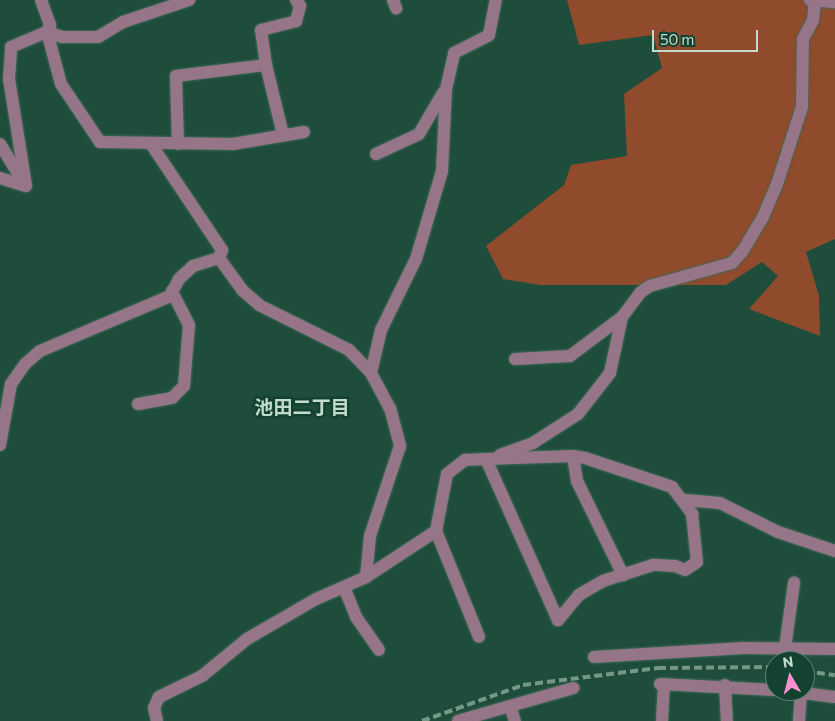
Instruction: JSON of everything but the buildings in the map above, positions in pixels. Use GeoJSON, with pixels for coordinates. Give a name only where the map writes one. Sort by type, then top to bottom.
{"type":"FeatureCollection","features":[{"type":"Feature","properties":{"kind":"street"},"geometry":{"type":"LineString","coordinates":[[41,0],[50,25],[47,32],[61,84],[100,142],[233,144],[304,132]]}},
{"type":"Feature","properties":{"kind":"street"},"geometry":{"type":"LineString","coordinates":[[26,186],[9,79],[12,47],[47,32],[62,37],[98,36],[123,22],[189,0]]}},
{"type":"Feature","properties":{"kind":"street"},"geometry":{"type":"LineString","coordinates":[[283,135],[266,66],[261,30],[296,21],[300,6],[296,0]]}},
{"type":"Feature","properties":{"kind":"street"},"geometry":{"type":"LineString","coordinates":[[371,373],[380,330],[416,259],[442,171],[446,89],[454,53],[489,35],[496,0]]}},
{"type":"Feature","properties":{"kind":"street"},"geometry":{"type":"LineString","coordinates":[[516,359],[570,356],[622,317],[641,292],[650,286],[732,263],[742,252],[763,217],[777,184],[802,107],[803,39],[813,20],[813,0],[835,2]]}},
{"type":"Feature","properties":{"kind":"street"},"geometry":{"type":"LineString","coordinates":[[178,144],[176,76],[266,66]]}},
{"type":"Feature","properties":{"kind":"street"},"geometry":{"type":"LineString","coordinates":[[376,154],[419,134],[446,89]]}},
{"type":"Feature","properties":{"kind":"street"},"geometry":{"type":"LineString","coordinates":[[0,144],[26,186]]}},
{"type":"Feature","properties":{"kind":"street"},"geometry":{"type":"LineString","coordinates":[[151,144],[222,250],[219,258]]}},
{"type":"Feature","properties":{"kind":"street"},"geometry":{"type":"LineString","coordinates":[[0,178],[26,186]]}},
{"type":"Feature","properties":{"kind":"street"},"geometry":{"type":"LineString","coordinates":[[219,258],[242,290],[259,305],[349,350],[371,373],[390,408],[400,446],[370,536],[366,577]]}},
{"type":"Feature","properties":{"kind":"street"},"geometry":{"type":"LineString","coordinates":[[0,445],[11,384],[25,364],[40,351],[122,319],[170,296],[179,279],[193,266],[219,258]]}},
{"type":"Feature","properties":{"kind":"street"},"geometry":{"type":"LineString","coordinates":[[138,404],[172,398],[184,386],[189,326],[172,292]]}},
{"type":"Feature","properties":{"kind":"street"},"geometry":{"type":"LineString","coordinates":[[486,460],[533,443],[578,414],[610,373],[622,317]]}},
{"type":"Feature","properties":{"kind":"street"},"geometry":{"type":"LineString","coordinates":[[479,636],[436,531],[447,474],[464,460],[573,456],[672,487],[685,500],[692,514],[697,562],[685,570],[676,566],[653,565],[603,581],[579,595],[564,617],[558,620],[486,460]]}},
{"type":"Feature","properties":{"kind":"street"},"geometry":{"type":"LineString","coordinates":[[573,456],[578,481],[623,575]]}},
{"type":"Feature","properties":{"kind":"street"},"geometry":{"type":"LineString","coordinates":[[685,500],[720,504],[778,532],[835,551]]}},
{"type":"Feature","properties":{"kind":"street"},"geometry":{"type":"LineString","coordinates":[[157,721],[154,708],[159,697],[202,676],[247,639],[316,599],[366,577],[436,531]]}},
{"type":"Feature","properties":{"kind":"street"},"geometry":{"type":"LineString","coordinates":[[785,648],[794,582]]}},
{"type":"Feature","properties":{"kind":"street"},"geometry":{"type":"LineString","coordinates":[[344,587],[356,617],[379,650]]}},
{"type":"Feature","properties":{"kind":"street"},"geometry":{"type":"LineString","coordinates":[[594,657],[785,648],[835,649]]}},
{"type":"Feature","properties":{"kind":"street"},"geometry":{"type":"LineString","coordinates":[[662,721],[662,684],[725,685],[765,689]]}},
{"type":"Feature","properties":{"kind":"street"},"geometry":{"type":"LineString","coordinates":[[725,685],[727,721]]}},
{"type":"Feature","properties":{"kind":"street"},"geometry":{"type":"LineString","coordinates":[[458,721],[573,688]]}},
{"type":"Feature","properties":{"kind":"street"},"geometry":{"type":"LineString","coordinates":[[815,694],[835,697]]}},
{"type":"Feature","properties":{"kind":"street"},"geometry":{"type":"LineString","coordinates":[[799,721],[800,701]]}},
{"type":"Feature","properties":{"kind":"street"},"geometry":{"type":"LineString","coordinates":[[510,706],[515,721]]}},
{"type":"Feature","properties":{"kind":"shaded area"},"geometry":{"type":"Polygon","coordinates":[[[567,0],[835,0],[835,239],[806,252],[819,296],[820,336],[749,309],[778,276],[762,262],[726,285],[540,285],[503,279],[486,246],[564,185],[571,165],[627,156],[624,94],[662,68],[653,35],[579,45],[567,0]]]}},
{"type":"Feature","properties":{"kind":"railway"},"geometry":{"type":"LineString","coordinates":[[422,721],[523,685],[658,668],[765,667]]}},
{"type":"Feature","properties":{"kind":"railway"},"geometry":{"type":"LineString","coordinates":[[815,672],[835,675]]}},
{"type":"Feature","properties":{"kind":"district","name":"池田二丁目"},"geometry":{"type":"Point","coordinates":[302,407]}}]}
